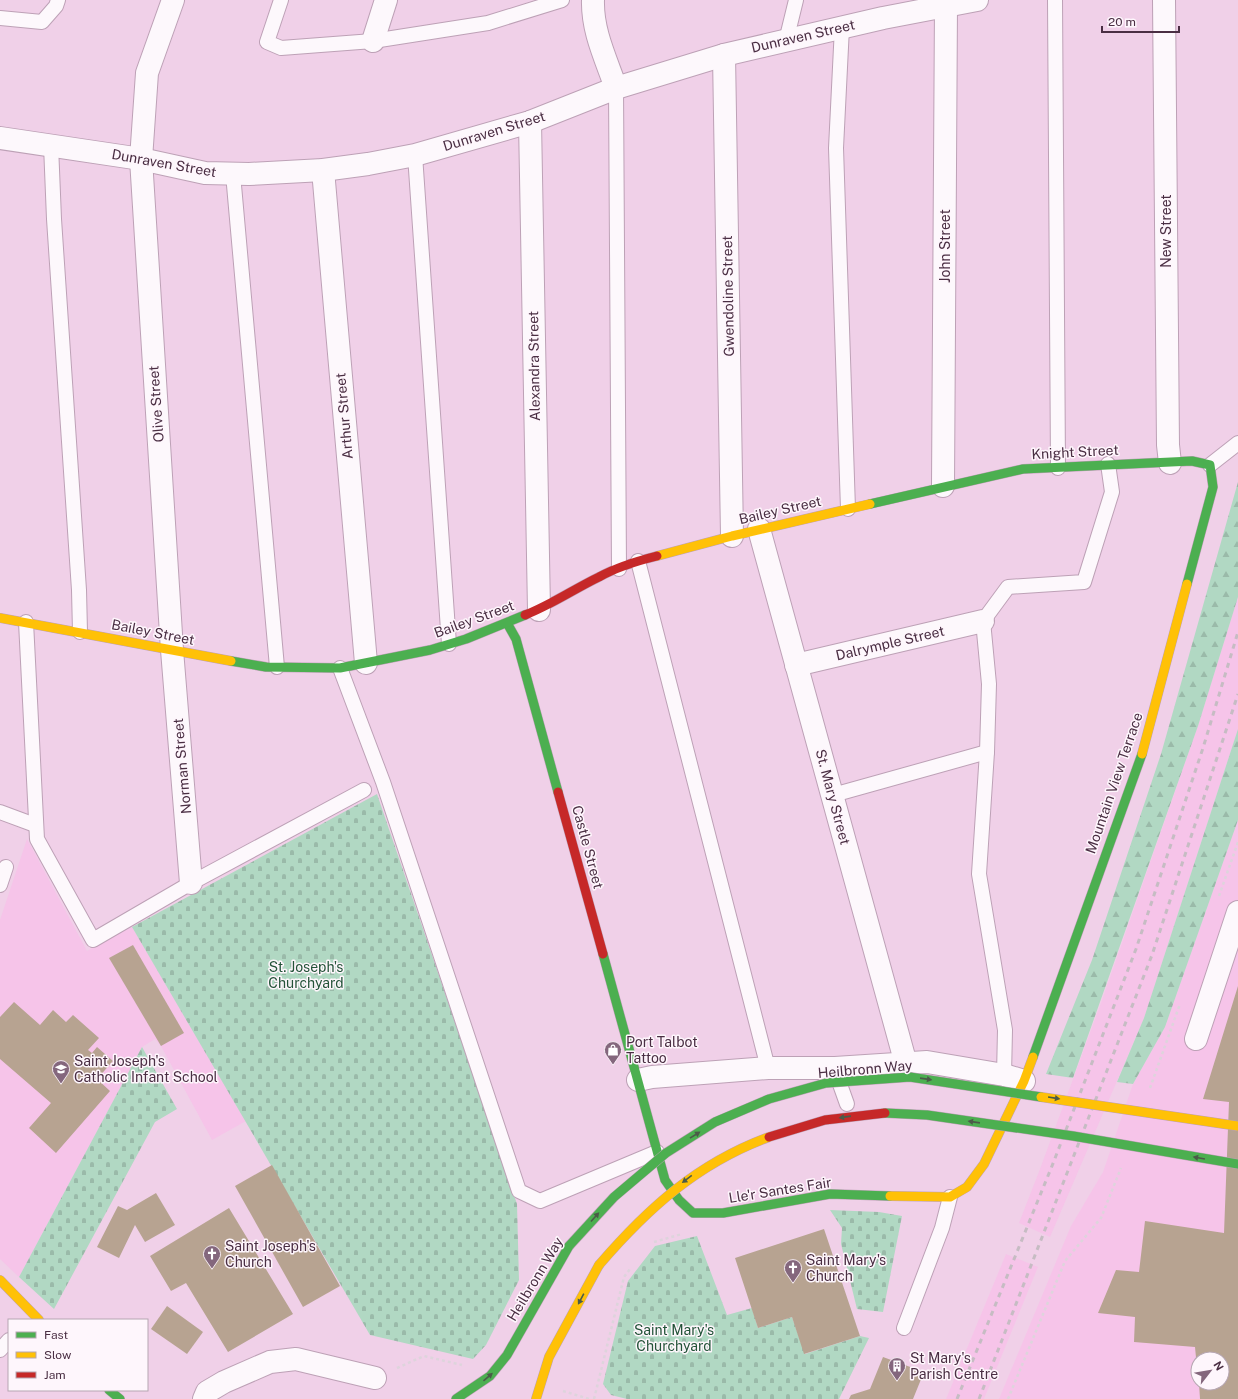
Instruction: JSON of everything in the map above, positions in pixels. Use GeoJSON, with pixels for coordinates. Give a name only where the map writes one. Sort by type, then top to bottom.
{"type":"FeatureCollection","features":[{"type":"Feature","properties":{"kind":"street","name":"Olive Street"},"geometry":{"type":"LineString","coordinates":[[172,650],[141,159],[147,73],[173,0]]}},
{"type":"Feature","properties":{"kind":"street"},"geometry":{"type":"LineString","coordinates":[[373,41],[386,0]]}},
{"type":"Feature","properties":{"kind":"street"},"geometry":{"type":"LineString","coordinates":[[593,0],[593,14],[596,34],[616,88]]}},
{"type":"Feature","properties":{"kind":"street","name":"Dunraven Street"},"geometry":{"type":"LineString","coordinates":[[0,138],[141,159],[205,173],[233,174],[322,170],[415,155],[530,122],[616,88],[724,55],[842,27],[885,9],[946,5],[977,0]]}},
{"type":"Feature","properties":{"kind":"street","name":"New Street"},"geometry":{"type":"LineString","coordinates":[[1164,0],[1168,437],[1170,463]]}},
{"type":"Feature","properties":{"kind":"street","name":"John Street"},"geometry":{"type":"LineString","coordinates":[[943,486],[946,5]]}},
{"type":"Feature","properties":{"kind":"street","name":"Gwendoline Street"},"geometry":{"type":"LineString","coordinates":[[724,55],[732,536]]}},
{"type":"Feature","properties":{"kind":"street","name":"Alexandra Street"},"geometry":{"type":"LineString","coordinates":[[530,122],[538,610]]}},
{"type":"Feature","properties":{"kind":"street","name":"Arthur Street"},"geometry":{"type":"LineString","coordinates":[[322,170],[366,663]]}},
{"type":"Feature","properties":{"kind":"street","name":"Knight Street"},"geometry":{"type":"LineString","coordinates":[[943,486],[1023,469],[1192,461],[1210,465]]}},
{"type":"Feature","properties":{"kind":"street","name":"Mountain View Terrace"},"geometry":{"type":"LineString","coordinates":[[1014,1078],[1142,753],[1213,487],[1210,465]]}},
{"type":"Feature","properties":{"kind":"street","name":"Bailey Street"},"geometry":{"type":"LineString","coordinates":[[0,618],[266,667],[340,668],[404,656],[449,644],[538,610],[600,576],[638,561],[732,536],[943,486]]}},
{"type":"Feature","properties":{"kind":"street","name":"St. Mary Street"},"geometry":{"type":"LineString","coordinates":[[759,530],[906,1064]]}},
{"type":"Feature","properties":{"kind":"street","name":"Dalrymple Street"},"geometry":{"type":"LineString","coordinates":[[796,665],[983,621]]}},
{"type":"Feature","properties":{"kind":"street","name":"Castle Street"},"geometry":{"type":"LineString","coordinates":[[508,622],[516,640],[638,1080]]}},
{"type":"Feature","properties":{"kind":"street","name":"Norman Street"},"geometry":{"type":"LineString","coordinates":[[172,650],[192,883]]}},
{"type":"Feature","properties":{"kind":"street"},"geometry":{"type":"LineString","coordinates":[[1196,1039],[1238,912]]}},
{"type":"Feature","properties":{"kind":"street"},"geometry":{"type":"LineString","coordinates":[[693,1213],[679,1200],[665,1180],[638,1080],[652,1077],[768,1068],[835,1068],[927,1062],[1014,1078],[984,1164],[967,1187],[950,1197]]}},
{"type":"Feature","properties":{"kind":"street","name":"Heilbronn Way"},"geometry":{"type":"LineString","coordinates":[[456,1399],[490,1376],[507,1355],[569,1246],[614,1197],[666,1153],[715,1122],[769,1099],[826,1083],[910,1077],[1238,1126]]}},
{"type":"Feature","properties":{"kind":"street"},"geometry":{"type":"LineString","coordinates":[[536,1399],[549,1357],[599,1265],[622,1235],[664,1197],[695,1173],[724,1156],[770,1135],[825,1120],[868,1114],[910,1113],[1126,1144],[1238,1164]]}},
{"type":"Feature","properties":{"kind":"street","name":"Lle'r Santes Fair"},"geometry":{"type":"LineString","coordinates":[[693,1213],[723,1213],[830,1194],[950,1197]]}},
{"type":"Feature","properties":{"kind":"street"},"geometry":{"type":"LineString","coordinates":[[0,1280],[33,1318]]}},
{"type":"Feature","properties":{"kind":"street"},"geometry":{"type":"LineString","coordinates":[[204,1399],[207,1392],[224,1382],[270,1362],[296,1359],[375,1378]]}},
{"type":"Feature","properties":{"kind":"street"},"geometry":{"type":"LineString","coordinates":[[110,1391],[120,1399]]}},
{"type":"Feature","properties":{"kind":"lane"},"geometry":{"type":"LineString","coordinates":[[0,18],[42,22],[56,6],[58,0]]}},
{"type":"Feature","properties":{"kind":"lane"},"geometry":{"type":"LineString","coordinates":[[281,0],[267,42],[281,48],[373,41],[488,23],[562,0]]}},
{"type":"Feature","properties":{"kind":"lane"},"geometry":{"type":"LineString","coordinates":[[786,41],[796,0]]}},
{"type":"Feature","properties":{"kind":"lane"},"geometry":{"type":"LineString","coordinates":[[1055,0],[1058,468]]}},
{"type":"Feature","properties":{"kind":"lane"},"geometry":{"type":"LineString","coordinates":[[842,27],[836,148],[848,509]]}},
{"type":"Feature","properties":{"kind":"lane"},"geometry":{"type":"LineString","coordinates":[[616,88],[619,569]]}},
{"type":"Feature","properties":{"kind":"lane"},"geometry":{"type":"LineString","coordinates":[[52,145],[54,219],[79,590],[80,632]]}},
{"type":"Feature","properties":{"kind":"lane"},"geometry":{"type":"LineString","coordinates":[[415,155],[449,644]]}},
{"type":"Feature","properties":{"kind":"lane"},"geometry":{"type":"LineString","coordinates":[[233,174],[277,667]]}},
{"type":"Feature","properties":{"kind":"lane"},"geometry":{"type":"LineString","coordinates":[[1210,465],[1238,443]]}},
{"type":"Feature","properties":{"kind":"lane"},"geometry":{"type":"LineString","coordinates":[[1014,1078],[979,874],[987,752],[989,684],[983,621],[1008,587],[1084,582],[1112,492],[1108,464]]}},
{"type":"Feature","properties":{"kind":"lane"},"geometry":{"type":"LineString","coordinates":[[638,561],[768,1068]]}},
{"type":"Feature","properties":{"kind":"lane"},"geometry":{"type":"LineString","coordinates":[[26,622],[35,826],[37,839],[93,940],[192,883],[364,790]]}},
{"type":"Feature","properties":{"kind":"lane"},"geometry":{"type":"LineString","coordinates":[[340,668],[385,789],[519,1191],[540,1201],[657,1152]]}},
{"type":"Feature","properties":{"kind":"lane"},"geometry":{"type":"LineString","coordinates":[[833,795],[987,752]]}},
{"type":"Feature","properties":{"kind":"lane"},"geometry":{"type":"LineString","coordinates":[[0,812],[35,826]]}},
{"type":"Feature","properties":{"kind":"lane"},"geometry":{"type":"LineString","coordinates":[[0,885],[6,867]]}},
{"type":"Feature","properties":{"kind":"lane"},"geometry":{"type":"LineString","coordinates":[[835,1068],[847,1104]]}},
{"type":"Feature","properties":{"kind":"lane"},"geometry":{"type":"LineString","coordinates":[[904,1328],[942,1228],[950,1197]]}},
{"type":"Feature","properties":{"kind":"lane"},"geometry":{"type":"LineString","coordinates":[[0,1350],[8,1341]]}},
{"type":"Feature","properties":{"kind":"path"},"geometry":{"type":"LineString","coordinates":[[651,1243],[689,1231],[693,1213]]}},
{"type":"Feature","properties":{"kind":"path"},"geometry":{"type":"LineString","coordinates":[[594,1399],[624,1277],[633,1266]]}},
{"type":"Feature","properties":{"kind":"path"},"geometry":{"type":"LineString","coordinates":[[375,1378],[424,1356],[465,1366]]}},
{"type":"Feature","properties":{"kind":"path"},"geometry":{"type":"LineString","coordinates":[[558,1390],[589,1399]]}},
{"type":"Feature","properties":{"kind":"shaded area"},"geometry":{"type":"Polygon","coordinates":[[[1238,597],[1238,729],[1144,1018],[1050,1237],[1019,1223],[1101,1003],[1198,726],[1238,597]]]}},
{"type":"Feature","properties":{"kind":"shaded area"},"geometry":{"type":"Polygon","coordinates":[[[1238,820],[1238,1399],[999,1399],[1071,1226],[1103,1172],[1133,1084],[1165,1027],[1238,820]]]}},
{"type":"Feature","properties":{"kind":"shaded area","name":"Saint Joseph's Catholic Infant School"},"geometry":{"type":"Polygon","coordinates":[[[27,839],[87,951],[132,927],[246,1121],[212,1140],[161,1046],[155,1039],[142,1047],[19,1277],[0,1259],[0,920],[27,839]]]}},
{"type":"Feature","properties":{"kind":"shaded area"},"geometry":{"type":"Polygon","coordinates":[[[1006,1254],[1038,1267],[984,1399],[946,1399],[1006,1254]]]}},
{"type":"Feature","properties":{"kind":"green space"},"geometry":{"type":"Polygon","coordinates":[[[1238,482],[1238,597],[1198,726],[1073,1078],[1046,1074],[1092,960],[1161,754],[1238,482]]]}},
{"type":"Feature","properties":{"kind":"green space"},"geometry":{"type":"Polygon","coordinates":[[[1238,729],[1238,820],[1165,1027],[1133,1084],[1117,1082],[1144,1018],[1238,729]]]}},
{"type":"Feature","properties":{"kind":"green space","name":"St. Joseph's Churchyard"},"geometry":{"type":"Polygon","coordinates":[[[377,794],[517,1204],[519,1280],[486,1345],[473,1359],[370,1335],[132,927],[377,794]]]}},
{"type":"Feature","properties":{"kind":"green space"},"geometry":{"type":"Polygon","coordinates":[[[142,1047],[177,1109],[155,1122],[54,1309],[19,1277],[142,1047]]]}},
{"type":"Feature","properties":{"kind":"green space"},"geometry":{"type":"Polygon","coordinates":[[[830,1210],[879,1212],[902,1216],[883,1312],[857,1309],[841,1244],[842,1228],[830,1210]]]}},
{"type":"Feature","properties":{"kind":"green space","name":"Saint Mary's Churchyard"},"geometry":{"type":"Polygon","coordinates":[[[697,1236],[727,1315],[752,1308],[758,1328],[792,1317],[805,1354],[860,1336],[869,1338],[839,1399],[627,1399],[611,1395],[603,1384],[628,1281],[655,1246],[697,1236]]]}},
{"type":"Feature","properties":{"kind":"building"},"geometry":{"type":"Polygon","coordinates":[[[133,945],[184,1033],[161,1046],[109,958],[133,945]]]}},
{"type":"Feature","properties":{"kind":"building"},"geometry":{"type":"Polygon","coordinates":[[[1238,986],[1238,1399],[1200,1399],[1200,1391],[1230,1391],[1230,1351],[1195,1351],[1195,1347],[1134,1342],[1135,1317],[1098,1313],[1116,1270],[1139,1272],[1145,1221],[1224,1233],[1229,1102],[1203,1099],[1238,986]]]}},
{"type":"Feature","properties":{"kind":"building"},"geometry":{"type":"Polygon","coordinates":[[[14,1002],[40,1025],[53,1010],[66,1022],[73,1015],[99,1038],[88,1050],[92,1053],[97,1047],[113,1061],[97,1079],[110,1091],[56,1153],[29,1128],[51,1103],[0,1059],[0,1017],[14,1002]]]}},
{"type":"Feature","properties":{"kind":"building"},"geometry":{"type":"Polygon","coordinates":[[[272,1165],[340,1286],[303,1307],[235,1186],[272,1165]]]}},
{"type":"Feature","properties":{"kind":"building"},"geometry":{"type":"Polygon","coordinates":[[[156,1193],[175,1225],[145,1242],[135,1225],[119,1258],[97,1247],[118,1206],[127,1210],[156,1193]]]}},
{"type":"Feature","properties":{"kind":"building","name":"Saint Joseph's Church"},"geometry":{"type":"Polygon","coordinates":[[[229,1208],[293,1314],[228,1352],[186,1283],[171,1291],[150,1256],[229,1208]]]}},
{"type":"Feature","properties":{"kind":"building","name":"Saint Mary's Church"},"geometry":{"type":"Polygon","coordinates":[[[824,1229],[860,1336],[804,1354],[792,1317],[758,1328],[735,1258],[824,1229]]]}},
{"type":"Feature","properties":{"kind":"building"},"geometry":{"type":"Polygon","coordinates":[[[167,1306],[203,1332],[187,1354],[151,1329],[167,1306]]]}},
{"type":"Feature","properties":{"kind":"building","name":"St Mary's Parish Centre"},"geometry":{"type":"Polygon","coordinates":[[[883,1357],[924,1372],[913,1399],[849,1399],[851,1395],[870,1389],[883,1357]]]}},
{"type":"Feature","properties":{"kind":"railway"},"geometry":{"type":"LineString","coordinates":[[957,1399],[1052,1166],[1136,949],[1203,748],[1238,632]]}},
{"type":"Feature","properties":{"kind":"railway"},"geometry":{"type":"LineString","coordinates":[[979,1399],[1152,955],[1238,694]]}},
{"type":"Feature","properties":{"kind":"traffic: fast"},"geometry":{"type":"LineString","coordinates":[[870,504],[1023,469],[1192,461],[1210,465],[1213,487],[1187,584]]}},
{"type":"Feature","properties":{"kind":"traffic: fast"},"geometry":{"type":"LineString","coordinates":[[231,661],[266,667],[340,668],[430,650],[466,639],[525,615]]}},
{"type":"Feature","properties":{"kind":"traffic: fast"},"geometry":{"type":"LineString","coordinates":[[507,623],[516,639],[558,792]]}},
{"type":"Feature","properties":{"kind":"traffic: fast"},"geometry":{"type":"LineString","coordinates":[[1033,1057],[1142,754]]}},
{"type":"Feature","properties":{"kind":"traffic: fast"},"geometry":{"type":"LineString","coordinates":[[603,954],[665,1180],[679,1200],[693,1213],[723,1213],[830,1194],[890,1196]]}},
{"type":"Feature","properties":{"kind":"traffic: fast"},"geometry":{"type":"LineString","coordinates":[[569,1246],[614,1197],[666,1153],[715,1122],[769,1099],[826,1083],[910,1077],[1041,1097]]}},
{"type":"Feature","properties":{"kind":"traffic: fast"},"geometry":{"type":"LineString","coordinates":[[885,1113],[927,1115],[1073,1136],[1238,1164]]}},
{"type":"Feature","properties":{"kind":"traffic: fast"},"geometry":{"type":"LineString","coordinates":[[456,1399],[490,1376],[507,1355],[569,1246]]}},
{"type":"Feature","properties":{"kind":"traffic: fast"},"geometry":{"type":"LineString","coordinates":[[110,1391],[120,1399]]}},
{"type":"Feature","properties":{"kind":"traffic: slow"},"geometry":{"type":"LineString","coordinates":[[657,556],[732,536],[870,504]]}},
{"type":"Feature","properties":{"kind":"traffic: slow"},"geometry":{"type":"LineString","coordinates":[[1142,754],[1187,584]]}},
{"type":"Feature","properties":{"kind":"traffic: slow"},"geometry":{"type":"LineString","coordinates":[[0,618],[231,661]]}},
{"type":"Feature","properties":{"kind":"traffic: slow"},"geometry":{"type":"LineString","coordinates":[[890,1196],[950,1197],[967,1187],[984,1164],[1024,1081],[1033,1057]]}},
{"type":"Feature","properties":{"kind":"traffic: slow"},"geometry":{"type":"LineString","coordinates":[[1041,1097],[1238,1126]]}},
{"type":"Feature","properties":{"kind":"traffic: slow"},"geometry":{"type":"LineString","coordinates":[[599,1265],[636,1225],[676,1189],[719,1160],[769,1137]]}},
{"type":"Feature","properties":{"kind":"traffic: slow"},"geometry":{"type":"LineString","coordinates":[[536,1399],[549,1357],[599,1265]]}},
{"type":"Feature","properties":{"kind":"traffic: slow"},"geometry":{"type":"LineString","coordinates":[[0,1280],[38,1319]]}},
{"type":"Feature","properties":{"kind":"traffic: jam"},"geometry":{"type":"LineString","coordinates":[[525,615],[544,607],[613,570],[657,556]]}},
{"type":"Feature","properties":{"kind":"traffic: jam"},"geometry":{"type":"LineString","coordinates":[[558,792],[603,954]]}},
{"type":"Feature","properties":{"kind":"traffic: jam"},"geometry":{"type":"LineString","coordinates":[[769,1137],[825,1120],[885,1113]]}},
{"type":"Feature","properties":{"kind":"place","name":"Port Talbot Tattoo"},"geometry":{"type":"Point","coordinates":[613,1065]}},
{"type":"Feature","properties":{"kind":"place","name":"Saint Joseph's Catholic Infant School"},"geometry":{"type":"Point","coordinates":[61,1084]}},
{"type":"Feature","properties":{"kind":"place","name":"Saint Joseph's Church"},"geometry":{"type":"Point","coordinates":[212,1269]}},
{"type":"Feature","properties":{"kind":"place","name":"Saint Mary's Church"},"geometry":{"type":"Point","coordinates":[793,1283]}},
{"type":"Feature","properties":{"kind":"place","name":"St Mary's Parish Centre"},"geometry":{"type":"Point","coordinates":[897,1381]}}]}
